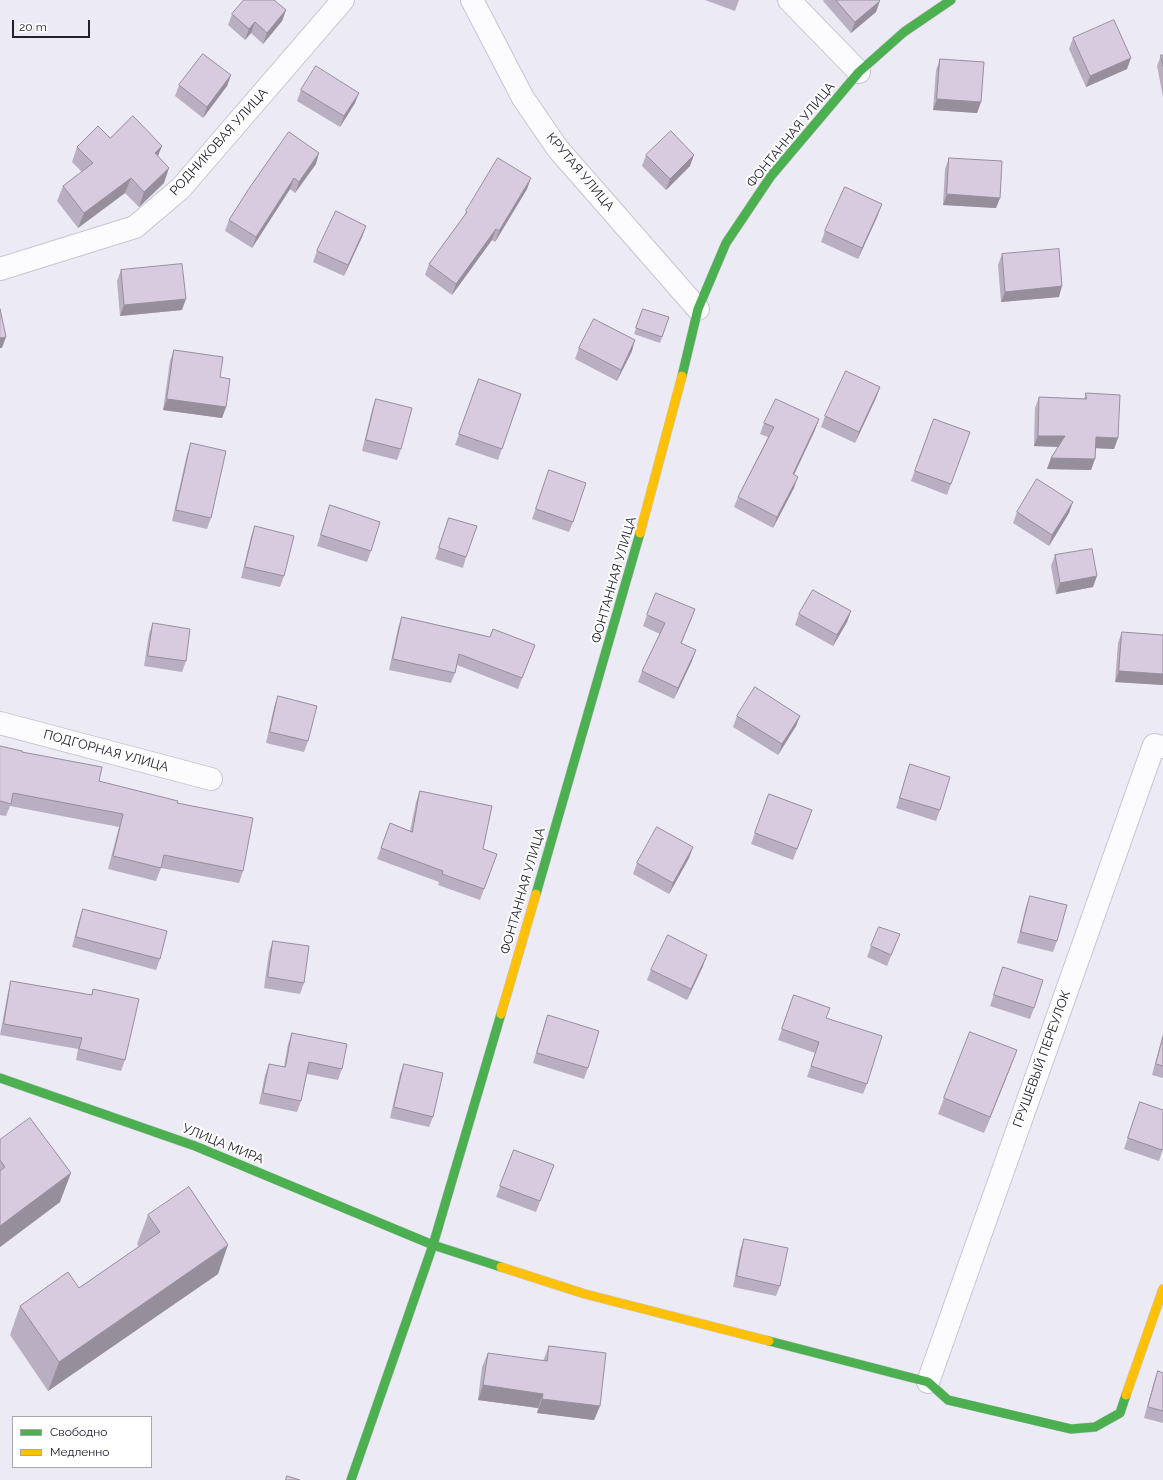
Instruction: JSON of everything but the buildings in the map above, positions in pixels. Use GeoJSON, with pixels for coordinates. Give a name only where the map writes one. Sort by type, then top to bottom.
{"type":"FeatureCollection","features":[{"type":"Feature","properties":{"kind":"main road","name":"ФОНТАННАЯ УЛИЦА"},"geometry":{"type":"LineString","coordinates":[[351,1480],[433,1245],[632,568],[673,413],[698,309],[726,243],[771,176],[859,72],[904,32],[950,0]]}},
{"type":"Feature","properties":{"kind":"main road","name":"УЛИЦА МИРА"},"geometry":{"type":"LineString","coordinates":[[0,1078],[195,1146],[433,1245],[585,1294],[928,1382]]}},
{"type":"Feature","properties":{"kind":"main road"},"geometry":{"type":"LineString","coordinates":[[928,1382],[948,1400],[1071,1429],[1095,1427],[1120,1413],[1163,1289]]}},
{"type":"Feature","properties":{"kind":"street","name":"РОДНИКОВАЯ УЛИЦА"},"geometry":{"type":"LineString","coordinates":[[0,269],[136,227],[181,188],[343,0]]}},
{"type":"Feature","properties":{"kind":"street","name":"КРУТАЯ УЛИЦА"},"geometry":{"type":"LineString","coordinates":[[472,0],[523,98],[558,149],[698,309]]}},
{"type":"Feature","properties":{"kind":"street"},"geometry":{"type":"LineString","coordinates":[[789,0],[859,72]]}},
{"type":"Feature","properties":{"kind":"street","name":"ПОДГОРНАЯ УЛИЦА"},"geometry":{"type":"LineString","coordinates":[[0,723],[211,779]]}},
{"type":"Feature","properties":{"kind":"street","name":"ГРУШЕВЫЙ ПЕРЕУЛОК"},"geometry":{"type":"LineString","coordinates":[[928,1382],[1154,745],[1163,747]]}},
{"type":"Feature","properties":{"kind":"traffic: fast"},"geometry":{"type":"LineString","coordinates":[[682,376],[698,309],[726,243],[771,176],[859,72],[904,32],[951,0]]}},
{"type":"Feature","properties":{"kind":"traffic: fast"},"geometry":{"type":"LineString","coordinates":[[536,894],[640,533]]}},
{"type":"Feature","properties":{"kind":"traffic: fast"},"geometry":{"type":"LineString","coordinates":[[351,1480],[433,1245],[501,1014]]}},
{"type":"Feature","properties":{"kind":"traffic: fast"},"geometry":{"type":"LineString","coordinates":[[0,1078],[195,1146],[433,1245],[501,1267]]}},
{"type":"Feature","properties":{"kind":"traffic: fast"},"geometry":{"type":"LineString","coordinates":[[769,1341],[928,1382],[948,1400],[1071,1429],[1095,1427],[1120,1413],[1126,1395]]}},
{"type":"Feature","properties":{"kind":"traffic: slow"},"geometry":{"type":"LineString","coordinates":[[640,533],[682,376]]}},
{"type":"Feature","properties":{"kind":"traffic: slow"},"geometry":{"type":"LineString","coordinates":[[501,1014],[536,894]]}},
{"type":"Feature","properties":{"kind":"traffic: slow"},"geometry":{"type":"LineString","coordinates":[[501,1267],[585,1294],[769,1341]]}},
{"type":"Feature","properties":{"kind":"traffic: slow"},"geometry":{"type":"LineString","coordinates":[[1126,1395],[1163,1289]]}}]}
